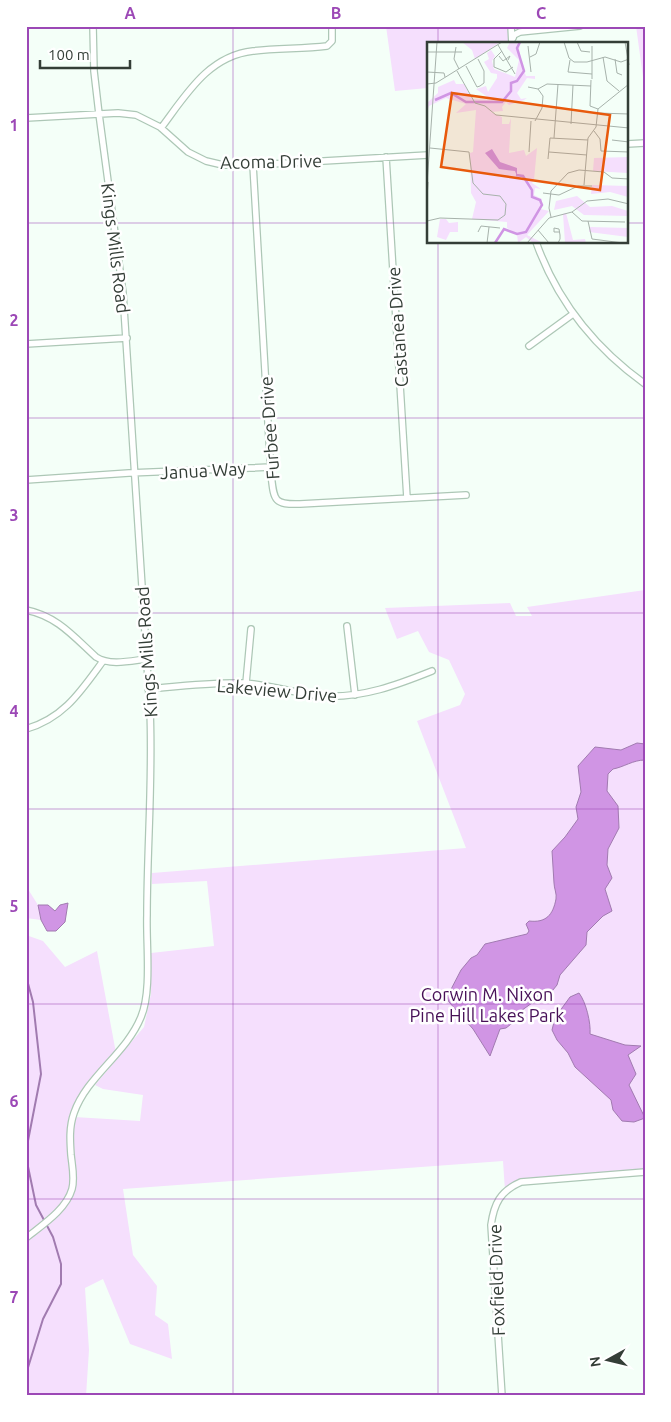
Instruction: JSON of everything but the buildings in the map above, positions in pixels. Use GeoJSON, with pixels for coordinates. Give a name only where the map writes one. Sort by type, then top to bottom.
{"type":"FeatureCollection","features":[{"type":"Feature","properties":{"kind":"street","name":"Kings Mills Road"},"geometry":{"type":"LineString","coordinates":[[29,1236],[59,1210],[70,1196],[73,1185],[70,1132],[74,1113],[92,1083],[135,1028],[143,1010],[147,976],[152,768],[148,689],[127,338],[123,293],[94,71],[93,26]]}},
{"type":"Feature","properties":{"kind":"street"},"geometry":{"type":"LineString","coordinates":[[161,128],[196,81],[216,64],[239,53],[327,46],[332,41],[332,26]]}},
{"type":"Feature","properties":{"kind":"street"},"geometry":{"type":"LineString","coordinates":[[511,26],[512,41]]}},
{"type":"Feature","properties":{"kind":"street"},"geometry":{"type":"LineString","coordinates":[[512,41],[514,35],[520,32],[580,26]]}},
{"type":"Feature","properties":{"kind":"street","name":"Acoma Drive"},"geometry":{"type":"LineString","coordinates":[[26,118],[129,114],[152,122],[188,152],[206,161],[223,165],[427,155]]}},
{"type":"Feature","properties":{"kind":"street"},"geometry":{"type":"LineString","coordinates":[[628,144],[645,143]]}},
{"type":"Feature","properties":{"kind":"street","name":"Castanea Drive"},"geometry":{"type":"LineString","coordinates":[[386,157],[407,498]]}},
{"type":"Feature","properties":{"kind":"street","name":"Furbee Drive"},"geometry":{"type":"LineString","coordinates":[[252,165],[271,467],[273,492],[276,499],[283,504],[466,495]]}},
{"type":"Feature","properties":{"kind":"street"},"geometry":{"type":"LineString","coordinates":[[537,244],[549,274],[574,314],[601,347],[645,384]]}},
{"type":"Feature","properties":{"kind":"street"},"geometry":{"type":"LineString","coordinates":[[529,346],[574,314]]}},
{"type":"Feature","properties":{"kind":"street"},"geometry":{"type":"LineString","coordinates":[[26,344],[127,338]]}},
{"type":"Feature","properties":{"kind":"street","name":"Janua Way"},"geometry":{"type":"LineString","coordinates":[[26,480],[271,467]]}},
{"type":"Feature","properties":{"kind":"street"},"geometry":{"type":"LineString","coordinates":[[26,610],[44,614],[60,624],[96,657],[103,661],[146,659]]}},
{"type":"Feature","properties":{"kind":"street"},"geometry":{"type":"LineString","coordinates":[[347,626],[355,695]]}},
{"type":"Feature","properties":{"kind":"street"},"geometry":{"type":"LineString","coordinates":[[246,683],[251,629]]}},
{"type":"Feature","properties":{"kind":"street"},"geometry":{"type":"LineString","coordinates":[[26,729],[44,723],[60,713],[82,690],[103,661]]}},
{"type":"Feature","properties":{"kind":"street","name":"Lakeview Drive"},"geometry":{"type":"LineString","coordinates":[[148,689],[246,683],[324,696],[355,695],[382,690],[432,671]]}},
{"type":"Feature","properties":{"kind":"street","name":"Foxfield Drive"},"geometry":{"type":"LineString","coordinates":[[502,1396],[492,1225],[498,1200],[505,1191],[521,1182],[645,1172]]}},
{"type":"Feature","properties":{"kind":"green space"},"geometry":{"type":"Polygon","coordinates":[[[386,26],[511,26],[512,42],[427,42],[427,88],[395,91],[386,26]]]}},
{"type":"Feature","properties":{"kind":"green space"},"geometry":{"type":"Polygon","coordinates":[[[636,26],[645,26],[645,77],[643,77],[636,26]]]}},
{"type":"Feature","properties":{"kind":"green space","name":"Corwin M. Nixon Pine Hill Lakes Park"},"geometry":{"type":"Polygon","coordinates":[[[645,590],[645,1172],[533,1180],[505,1191],[503,1161],[123,1189],[133,1255],[157,1286],[155,1315],[168,1324],[172,1359],[130,1344],[103,1279],[85,1288],[89,1350],[86,1396],[26,1396],[26,1238],[31,1234],[26,1224],[26,935],[43,941],[65,967],[97,951],[116,1053],[92,1083],[74,1117],[140,1121],[143,1095],[103,1089],[95,1085],[144,1027],[151,994],[151,953],[214,946],[207,881],[152,884],[152,873],[466,848],[417,721],[460,705],[465,694],[449,660],[429,652],[418,631],[397,639],[385,608],[510,603],[516,616],[532,616],[527,607],[645,590]]]}},
{"type":"Feature","properties":{"kind":"green space"},"geometry":{"type":"Polygon","coordinates":[[[26,886],[38,905],[41,920],[26,918],[26,886]]]}},
{"type":"Feature","properties":{"kind":"shaded area"},"geometry":{"type":"Polygon","coordinates":[[[637,743],[645,744],[645,760],[613,769],[608,774],[607,791],[618,806],[619,828],[608,849],[607,865],[612,878],[605,889],[612,911],[603,916],[587,932],[586,945],[560,975],[557,985],[544,1001],[532,1003],[518,1013],[515,1021],[506,1028],[500,1029],[490,1056],[473,1029],[449,1002],[447,997],[461,970],[471,958],[477,955],[485,944],[527,934],[529,931],[526,924],[529,921],[540,921],[551,914],[556,897],[552,851],[578,819],[576,807],[581,792],[578,766],[595,747],[621,750],[637,743]]]}},
{"type":"Feature","properties":{"kind":"shaded area"},"geometry":{"type":"Polygon","coordinates":[[[68,903],[65,922],[56,931],[47,931],[41,920],[38,905],[48,905],[55,911],[60,905],[68,903]]]}},
{"type":"Feature","properties":{"kind":"shaded area"},"geometry":{"type":"Polygon","coordinates":[[[579,993],[588,1013],[590,1034],[625,1045],[641,1046],[628,1055],[636,1074],[629,1085],[645,1118],[634,1122],[622,1121],[613,1110],[611,1100],[575,1067],[568,1053],[557,1040],[552,1030],[555,1018],[570,997],[579,993]]]}},
{"type":"Feature","properties":{"kind":"waterway"},"geometry":{"type":"LineString","coordinates":[[26,976],[33,1002],[41,1074],[26,1151]]}},
{"type":"Feature","properties":{"kind":"waterway"},"geometry":{"type":"LineString","coordinates":[[26,1157],[36,1205],[53,1237],[61,1264],[61,1284],[43,1319],[26,1374]]}}]}
